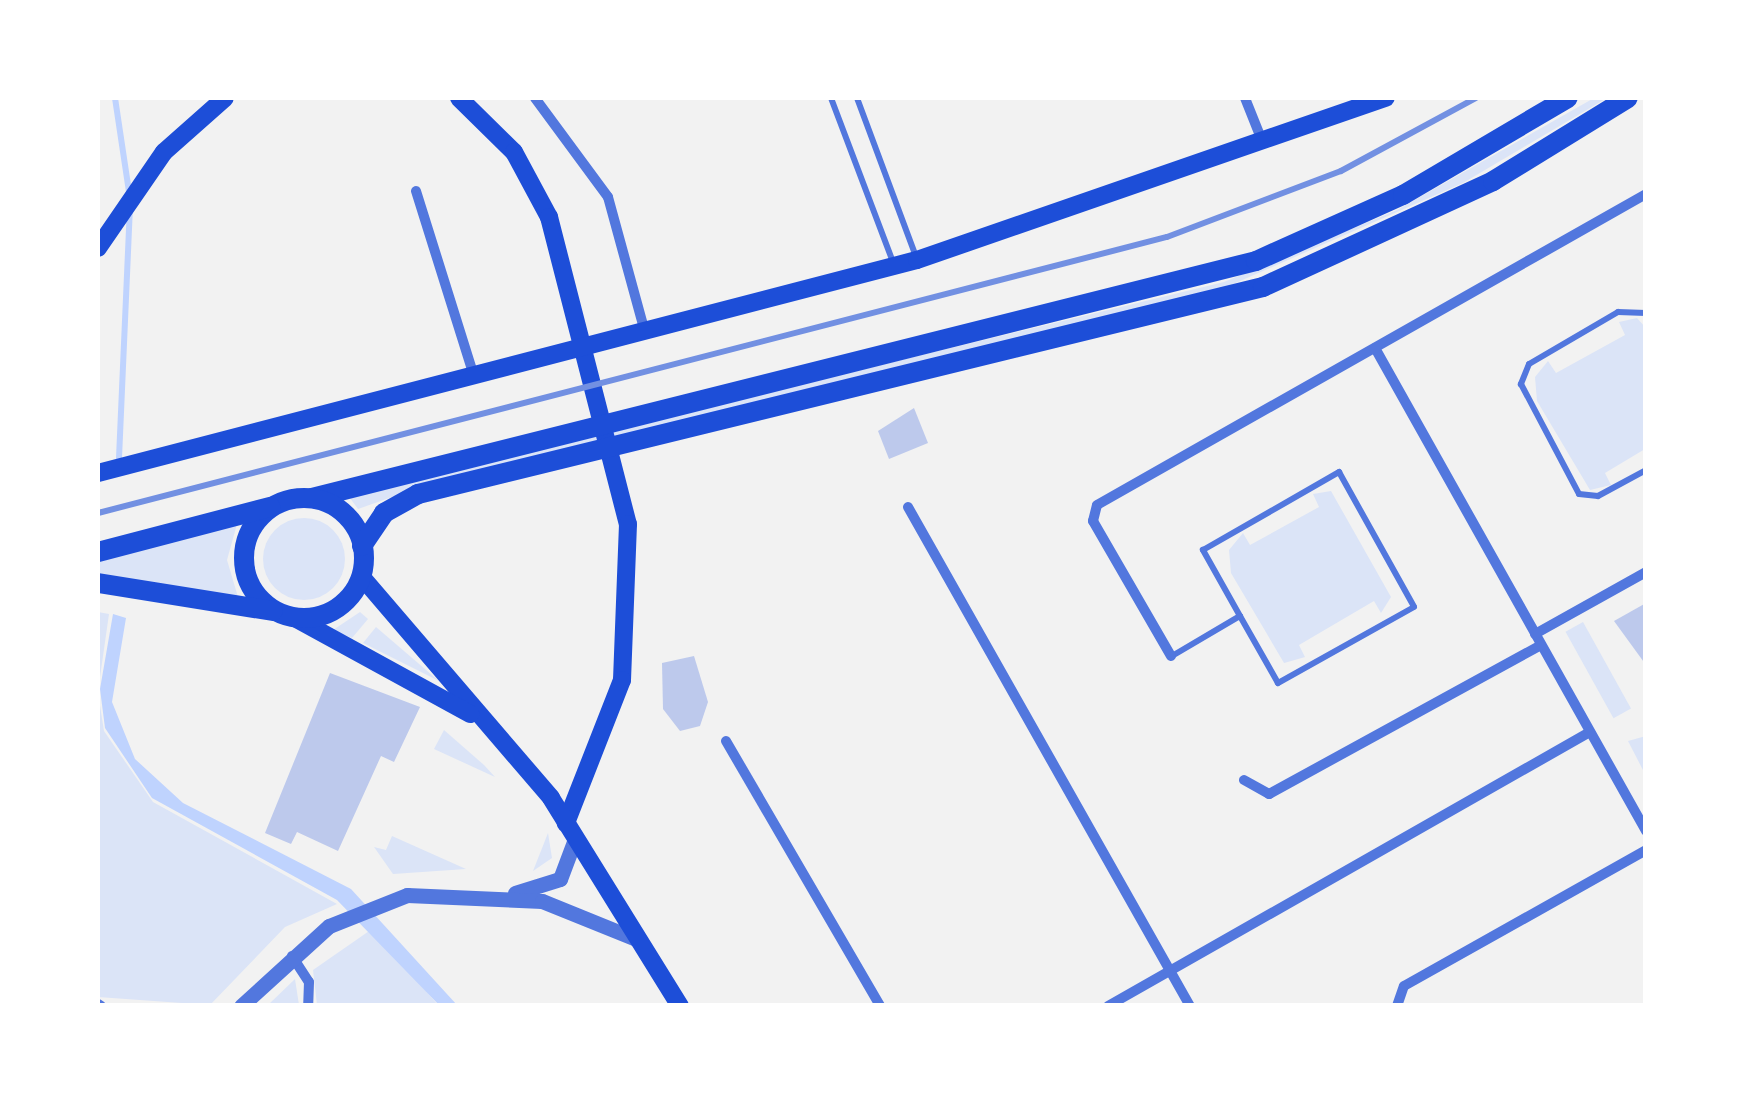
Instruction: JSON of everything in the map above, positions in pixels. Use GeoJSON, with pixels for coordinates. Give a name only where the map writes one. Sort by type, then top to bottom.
{"type":"FeatureCollection","features":[{"type":"Feature","properties":{"kind":"main road"},"geometry":{"type":"LineString","coordinates":[[98,248],[148,173],[226,98]]}},
{"type":"Feature","properties":{"kind":"main road"},"geometry":{"type":"LineString","coordinates":[[459,98],[532,180],[579,311],[622,487],[627,651],[605,741],[571,831]]}},
{"type":"Feature","properties":{"kind":"main road"},"geometry":{"type":"LineString","coordinates":[[98,473],[895,267],[1264,146],[1386,98]]}},
{"type":"Feature","properties":{"kind":"main road"},"geometry":{"type":"LineString","coordinates":[[98,552],[1256,261],[1403,195],[1568,98]]}},
{"type":"Feature","properties":{"kind":"main road"},"geometry":{"type":"LineString","coordinates":[[362,546],[384,513],[418,494],[1263,288],[1439,209],[1628,98]]}},
{"type":"Feature","properties":{"kind":"main road"},"geometry":{"type":"LineString","coordinates":[[98,583],[285,614],[336,609],[360,576],[362,546],[350,519],[312,498]]}},
{"type":"Feature","properties":{"kind":"main road"},"geometry":{"type":"LineString","coordinates":[[272,506],[256,520],[244,560],[248,580],[285,614],[480,720]]}},
{"type":"Feature","properties":{"kind":"main road"},"geometry":{"type":"LineString","coordinates":[[360,576],[571,831],[680,1006]]}},
{"type":"Feature","properties":{"kind":"street"},"geometry":{"type":"LineString","coordinates":[[535,98],[608,197],[646,334]]}},
{"type":"Feature","properties":{"kind":"street"},"geometry":{"type":"LineString","coordinates":[[1245,98],[1264,146]]}},
{"type":"Feature","properties":{"kind":"street"},"geometry":{"type":"LineString","coordinates":[[416,191],[474,378]]}},
{"type":"Feature","properties":{"kind":"street"},"geometry":{"type":"LineString","coordinates":[[1170,656],[1091,512],[1646,194]]}},
{"type":"Feature","properties":{"kind":"street"},"geometry":{"type":"LineString","coordinates":[[1374,348],[1646,831]]}},
{"type":"Feature","properties":{"kind":"street"},"geometry":{"type":"LineString","coordinates":[[908,507],[1190,1006]]}},
{"type":"Feature","properties":{"kind":"street"},"geometry":{"type":"LineString","coordinates":[[1244,780],[1260,795],[1279,790],[1646,572]]}},
{"type":"Feature","properties":{"kind":"street"},"geometry":{"type":"LineString","coordinates":[[1108,1006],[1590,732]]}},
{"type":"Feature","properties":{"kind":"street"},"geometry":{"type":"LineString","coordinates":[[726,741],[880,1006]]}},
{"type":"Feature","properties":{"kind":"street"},"geometry":{"type":"LineString","coordinates":[[506,894],[560,879],[571,831]]}},
{"type":"Feature","properties":{"kind":"street"},"geometry":{"type":"LineString","coordinates":[[1397,1006],[1404,986],[1646,850]]}},
{"type":"Feature","properties":{"kind":"street"},"geometry":{"type":"LineString","coordinates":[[241,1006],[291,955],[350,915],[373,904],[440,891],[506,894],[596,917],[636,940]]}},
{"type":"Feature","properties":{"kind":"street"},"geometry":{"type":"LineString","coordinates":[[291,955],[308,982],[308,1006]]}},
{"type":"Feature","properties":{"kind":"lane"},"geometry":{"type":"LineString","coordinates":[[832,98],[895,267]]}},
{"type":"Feature","properties":{"kind":"lane"},"geometry":{"type":"LineString","coordinates":[[857,98],[917,260]]}},
{"type":"Feature","properties":{"kind":"lane"},"geometry":{"type":"LineString","coordinates":[[1646,313],[1618,312],[1524,370],[1522,391],[1548,441],[1586,498],[1646,470]]}},
{"type":"Feature","properties":{"kind":"lane"},"geometry":{"type":"LineString","coordinates":[[1339,472],[1414,608],[1278,683],[1240,616],[1203,550],[1339,472]]}},
{"type":"Feature","properties":{"kind":"lane"},"geometry":{"type":"LineString","coordinates":[[1170,656],[1240,616]]}},
{"type":"Feature","properties":{"kind":"shaded area"},"geometry":{"type":"Polygon","coordinates":[[[1594,98],[1607,98],[1463,183],[1222,289],[443,479],[358,509],[347,494],[1224,282],[1397,210],[1594,98]]]}},
{"type":"Feature","properties":{"kind":"shaded area"},"geometry":{"type":"Polygon","coordinates":[[[1637,318],[1645,327],[1645,449],[1605,473],[1611,485],[1590,490],[1537,401],[1535,377],[1548,361],[1556,373],[1625,335],[1619,322],[1637,318]]]}},
{"type":"Feature","properties":{"kind":"shaded area"},"geometry":{"type":"Polygon","coordinates":[[[1331,491],[1391,597],[1381,613],[1374,601],[1299,645],[1305,657],[1284,663],[1231,573],[1229,550],[1243,533],[1250,545],[1319,507],[1313,494],[1331,491]]]}},
{"type":"Feature","properties":{"kind":"shaded area"},"geometry":{"type":"Polygon","coordinates":[[[304,518],[320,521],[333,530],[342,543],[342,575],[333,588],[320,597],[304,600],[288,597],[275,588],[266,575],[263,559],[266,543],[275,530],[288,521],[304,518]]]}},
{"type":"Feature","properties":{"kind":"shaded area"},"geometry":{"type":"Polygon","coordinates":[[[237,524],[227,560],[238,597],[98,575],[98,559],[237,524]]]}},
{"type":"Feature","properties":{"kind":"shaded area"},"geometry":{"type":"Polygon","coordinates":[[[98,612],[109,614],[98,691],[98,612]]]}},
{"type":"Feature","properties":{"kind":"shaded area"},"geometry":{"type":"Polygon","coordinates":[[[360,612],[368,619],[352,638],[333,630],[360,612]]]}},
{"type":"Feature","properties":{"kind":"shaded area"},"geometry":{"type":"Polygon","coordinates":[[[1583,622],[1631,709],[1614,718],[1566,632],[1583,622]]]}},
{"type":"Feature","properties":{"kind":"shaded area"},"geometry":{"type":"Polygon","coordinates":[[[376,627],[439,681],[363,643],[376,627]]]}},
{"type":"Feature","properties":{"kind":"shaded area"},"geometry":{"type":"Polygon","coordinates":[[[98,693],[104,731],[153,802],[337,904],[285,927],[210,1005],[98,997],[98,693]]]}},
{"type":"Feature","properties":{"kind":"shaded area"},"geometry":{"type":"Polygon","coordinates":[[[444,730],[484,765],[495,777],[434,749],[444,730]]]}},
{"type":"Feature","properties":{"kind":"shaded area"},"geometry":{"type":"Polygon","coordinates":[[[1646,736],[1646,774],[1645,774],[1628,741],[1646,736]]]}},
{"type":"Feature","properties":{"kind":"shaded area"},"geometry":{"type":"Polygon","coordinates":[[[548,833],[552,858],[533,871],[548,833]]]}},
{"type":"Feature","properties":{"kind":"shaded area"},"geometry":{"type":"Polygon","coordinates":[[[392,836],[466,869],[393,874],[374,847],[386,850],[392,836]]]}},
{"type":"Feature","properties":{"kind":"shaded area"},"geometry":{"type":"Polygon","coordinates":[[[372,929],[438,1005],[317,1005],[313,970],[372,929]]]}},
{"type":"Feature","properties":{"kind":"shaded area"},"geometry":{"type":"Polygon","coordinates":[[[295,979],[299,1005],[268,1005],[295,979]]]}},
{"type":"Feature","properties":{"kind":"water"},"geometry":{"type":"Polygon","coordinates":[[[113,614],[126,618],[112,702],[135,759],[183,803],[351,889],[457,1005],[439,1005],[337,900],[152,798],[105,728],[100,689],[113,614]]]}},
{"type":"Feature","properties":{"kind":"building"},"geometry":{"type":"Polygon","coordinates":[[[914,408],[928,443],[889,459],[878,431],[914,408]]]}},
{"type":"Feature","properties":{"kind":"building"},"geometry":{"type":"Polygon","coordinates":[[[1646,603],[1646,665],[1614,621],[1646,603]]]}},
{"type":"Feature","properties":{"kind":"building"},"geometry":{"type":"Polygon","coordinates":[[[694,656],[708,702],[700,726],[680,731],[663,709],[662,663],[694,656]]]}},
{"type":"Feature","properties":{"kind":"building"},"geometry":{"type":"Polygon","coordinates":[[[330,673],[420,707],[394,762],[381,756],[338,851],[297,832],[291,844],[265,833],[330,673]]]}},
{"type":"Feature","properties":{"kind":"waterway"},"geometry":{"type":"LineString","coordinates":[[115,98],[129,192]]}},
{"type":"Feature","properties":{"kind":"waterway"},"geometry":{"type":"LineString","coordinates":[[119,458],[130,209]]}},
{"type":"Feature","properties":{"kind":"railway"},"geometry":{"type":"LineString","coordinates":[[98,513],[1167,237],[1341,171],[1476,98]]}}]}
